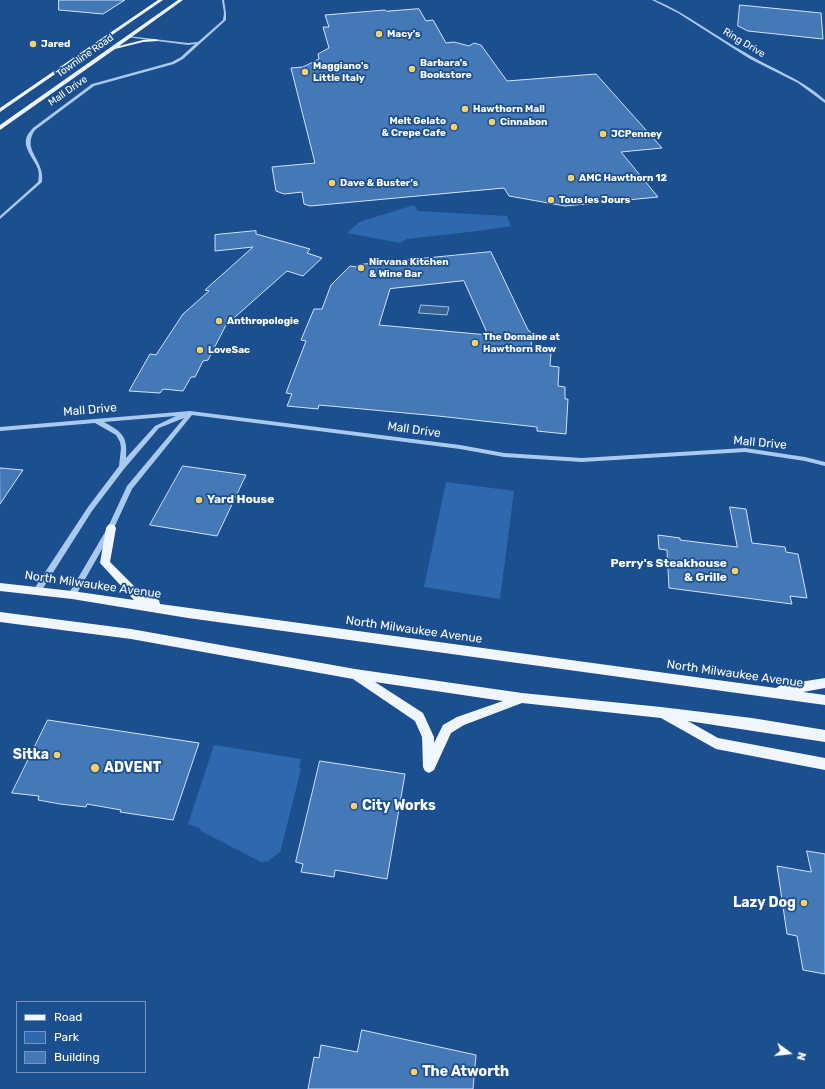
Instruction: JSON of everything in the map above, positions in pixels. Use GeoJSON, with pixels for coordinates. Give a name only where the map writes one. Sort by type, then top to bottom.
{"type":"FeatureCollection","features":[{"type":"Feature","properties":{"kind":"main road","name":"Townline Road"},"geometry":{"type":"LineString","coordinates":[[0,110],[161,0]]}},
{"type":"Feature","properties":{"kind":"main road","name":"Townline Road"},"geometry":{"type":"LineString","coordinates":[[0,128],[181,0]]}},
{"type":"Feature","properties":{"kind":"main road"},"geometry":{"type":"LineString","coordinates":[[106,52],[125,45],[156,40]]}},
{"type":"Feature","properties":{"kind":"main road"},"geometry":{"type":"LineString","coordinates":[[111,528],[105,563],[139,598],[188,613]]}},
{"type":"Feature","properties":{"kind":"main road","name":"North Milwaukee Avenue"},"geometry":{"type":"LineString","coordinates":[[0,587],[72,595],[188,613],[825,700]]}},
{"type":"Feature","properties":{"kind":"main road"},"geometry":{"type":"LineString","coordinates":[[0,617],[131,634],[354,674],[522,698],[661,712],[752,724],[825,736]]}},
{"type":"Feature","properties":{"kind":"main road"},"geometry":{"type":"LineString","coordinates":[[354,674],[394,699],[418,717],[428,738],[429,767],[447,729],[461,721],[522,698]]}},
{"type":"Feature","properties":{"kind":"main road"},"geometry":{"type":"LineString","coordinates":[[681,680],[784,690],[825,683]]}},
{"type":"Feature","properties":{"kind":"main road"},"geometry":{"type":"LineString","coordinates":[[661,712],[716,742],[825,764]]}},
{"type":"Feature","properties":{"kind":"street","name":"Mall Drive"},"geometry":{"type":"LineString","coordinates":[[0,218],[40,182],[42,176],[41,170],[27,141],[38,125],[93,85],[173,63],[224,20],[225,13],[223,0]]}},
{"type":"Feature","properties":{"kind":"street","name":"Ring Drive"},"geometry":{"type":"LineString","coordinates":[[653,0],[688,17],[752,59],[792,77],[809,87],[825,102]]}},
{"type":"Feature","properties":{"kind":"street"},"geometry":{"type":"LineString","coordinates":[[133,33],[174,38]]}},
{"type":"Feature","properties":{"kind":"street"},"geometry":{"type":"LineString","coordinates":[[128,37],[188,44],[198,43]]}},
{"type":"Feature","properties":{"kind":"street"},"geometry":{"type":"LineString","coordinates":[[189,39],[196,40],[198,43]]}},
{"type":"Feature","properties":{"kind":"street"},"geometry":{"type":"LineString","coordinates":[[37,591],[90,509],[122,467],[157,427],[190,413]]}},
{"type":"Feature","properties":{"kind":"street"},"geometry":{"type":"LineString","coordinates":[[72,595],[111,528],[129,488],[190,413]]}},
{"type":"Feature","properties":{"kind":"street","name":"Mall Drive"},"geometry":{"type":"LineString","coordinates":[[0,429],[190,413],[307,427],[504,455],[582,460],[745,450],[805,459],[825,464]]}},
{"type":"Feature","properties":{"kind":"street"},"geometry":{"type":"LineString","coordinates":[[96,420],[120,434],[125,445],[122,467]]}},
{"type":"Feature","properties":{"kind":"green space"},"geometry":{"type":"Polygon","coordinates":[[[414,205],[418,211],[507,216],[511,226],[407,239],[400,243],[347,233],[359,222],[414,205]]]}},
{"type":"Feature","properties":{"kind":"green space"},"geometry":{"type":"Polygon","coordinates":[[[446,482],[514,491],[500,599],[424,587],[446,482]]]}},
{"type":"Feature","properties":{"kind":"green space"},"geometry":{"type":"Polygon","coordinates":[[[214,745],[301,759],[299,768],[301,769],[281,849],[280,852],[267,862],[264,861],[263,863],[199,830],[200,828],[188,824],[214,745]]]}},
{"type":"Feature","properties":{"kind":"shaded area"},"geometry":{"type":"Polygon","coordinates":[[[421,305],[449,307],[447,315],[419,313],[421,305]]]}},
{"type":"Feature","properties":{"kind":"building"},"geometry":{"type":"Polygon","coordinates":[[[59,0],[125,0],[103,14],[59,10],[59,0]]]}},
{"type":"Feature","properties":{"kind":"building"},"geometry":{"type":"Polygon","coordinates":[[[740,5],[821,13],[823,39],[748,31],[738,26],[740,5]]]}},
{"type":"Feature","properties":{"kind":"building","name":"Hawthorn Mall"},"geometry":{"type":"Polygon","coordinates":[[[419,9],[426,21],[433,20],[446,43],[454,42],[469,46],[474,43],[481,45],[507,81],[596,74],[662,148],[621,152],[658,197],[565,206],[509,196],[504,188],[310,206],[304,204],[302,192],[284,194],[276,191],[272,167],[315,163],[291,68],[303,67],[319,59],[318,54],[329,48],[323,27],[329,27],[325,15],[419,9]]]}},
{"type":"Feature","properties":{"kind":"building"},"geometry":{"type":"Polygon","coordinates":[[[256,231],[256,234],[310,249],[307,253],[322,258],[303,276],[287,271],[226,325],[208,360],[203,361],[195,377],[191,377],[183,391],[163,389],[160,393],[129,391],[150,354],[156,355],[183,314],[209,291],[205,290],[253,247],[215,251],[215,235],[256,231]]]}},
{"type":"Feature","properties":{"kind":"building","name":"The Domaine at Hawthorn Row"},"geometry":{"type":"Polygon","coordinates":[[[491,252],[528,330],[532,333],[531,350],[551,352],[550,366],[559,367],[558,386],[565,387],[565,399],[568,399],[566,434],[537,431],[537,427],[438,416],[319,405],[318,409],[287,406],[292,394],[286,393],[306,341],[301,340],[314,309],[322,309],[331,285],[350,266],[357,267],[358,265],[491,252]],[[464,281],[390,289],[379,325],[488,335],[464,281]]]}},
{"type":"Feature","properties":{"kind":"building","name":"Yard House"},"geometry":{"type":"Polygon","coordinates":[[[183,466],[246,475],[217,536],[150,525],[183,466]]]}},
{"type":"Feature","properties":{"kind":"building"},"geometry":{"type":"Polygon","coordinates":[[[0,468],[23,470],[0,504],[0,468]]]}},
{"type":"Feature","properties":{"kind":"building","name":"Perry's Steakhouse & Grille"},"geometry":{"type":"Polygon","coordinates":[[[730,507],[746,509],[752,543],[785,547],[786,552],[798,554],[807,598],[790,596],[792,604],[669,588],[667,550],[659,549],[658,535],[680,538],[680,540],[737,547],[730,507]]]}},
{"type":"Feature","properties":{"kind":"building"},"geometry":{"type":"Polygon","coordinates":[[[48,720],[199,743],[173,820],[120,812],[121,810],[87,804],[86,807],[60,804],[38,800],[39,796],[12,793],[48,720]]]}},
{"type":"Feature","properties":{"kind":"building","name":"City Works"},"geometry":{"type":"Polygon","coordinates":[[[320,761],[405,774],[387,879],[335,870],[334,877],[301,872],[303,864],[296,862],[320,761]]]}},
{"type":"Feature","properties":{"kind":"building","name":"Lazy Dog"},"geometry":{"type":"Polygon","coordinates":[[[807,851],[825,854],[825,974],[803,970],[797,936],[787,934],[777,866],[811,872],[807,851]]]}},
{"type":"Feature","properties":{"kind":"building","name":"The Atworth"},"geometry":{"type":"Polygon","coordinates":[[[362,1030],[476,1055],[473,1089],[308,1089],[314,1057],[319,1058],[321,1045],[357,1052],[362,1030]]]}},
{"type":"Feature","properties":{"kind":"place","name":"Macy's"},"geometry":{"type":"Point","coordinates":[379,34]}},
{"type":"Feature","properties":{"kind":"place","name":"Jared"},"geometry":{"type":"Point","coordinates":[33,44]}},
{"type":"Feature","properties":{"kind":"place","name":"Barbara's Bookstore"},"geometry":{"type":"Point","coordinates":[412,69]}},
{"type":"Feature","properties":{"kind":"place","name":"Maggiano's Little Italy"},"geometry":{"type":"Point","coordinates":[305,72]}},
{"type":"Feature","properties":{"kind":"place","name":"Hawthorn Mall"},"geometry":{"type":"Point","coordinates":[465,109]}},
{"type":"Feature","properties":{"kind":"place","name":"Cinnabon"},"geometry":{"type":"Point","coordinates":[492,122]}},
{"type":"Feature","properties":{"kind":"place","name":"Melt Gelato & Crepe Cafe"},"geometry":{"type":"Point","coordinates":[454,127]}},
{"type":"Feature","properties":{"kind":"place","name":"JCPenney"},"geometry":{"type":"Point","coordinates":[603,134]}},
{"type":"Feature","properties":{"kind":"place","name":"AMC Hawthorn 12"},"geometry":{"type":"Point","coordinates":[571,178]}},
{"type":"Feature","properties":{"kind":"place","name":"Dave & Buster's"},"geometry":{"type":"Point","coordinates":[332,183]}},
{"type":"Feature","properties":{"kind":"place","name":"Tous les Jours"},"geometry":{"type":"Point","coordinates":[551,200]}},
{"type":"Feature","properties":{"kind":"place","name":"Nirvana Kitchen & Wine Bar"},"geometry":{"type":"Point","coordinates":[361,268]}},
{"type":"Feature","properties":{"kind":"place","name":"Anthropologie"},"geometry":{"type":"Point","coordinates":[219,321]}},
{"type":"Feature","properties":{"kind":"place","name":"The Domaine at Hawthorn Row"},"geometry":{"type":"Point","coordinates":[475,343]}},
{"type":"Feature","properties":{"kind":"place","name":"LoveSac"},"geometry":{"type":"Point","coordinates":[200,350]}},
{"type":"Feature","properties":{"kind":"place","name":"Yard House"},"geometry":{"type":"Point","coordinates":[199,500]}},
{"type":"Feature","properties":{"kind":"place","name":"Perry's Steakhouse & Grille"},"geometry":{"type":"Point","coordinates":[735,571]}},
{"type":"Feature","properties":{"kind":"place","name":"Sitka"},"geometry":{"type":"Point","coordinates":[57,755]}},
{"type":"Feature","properties":{"kind":"place","name":"ADVENT"},"geometry":{"type":"Point","coordinates":[95,768]}},
{"type":"Feature","properties":{"kind":"place","name":"City Works"},"geometry":{"type":"Point","coordinates":[354,806]}},
{"type":"Feature","properties":{"kind":"place","name":"Lazy Dog"},"geometry":{"type":"Point","coordinates":[804,903]}},
{"type":"Feature","properties":{"kind":"place","name":"The Atworth"},"geometry":{"type":"Point","coordinates":[414,1072]}}]}
